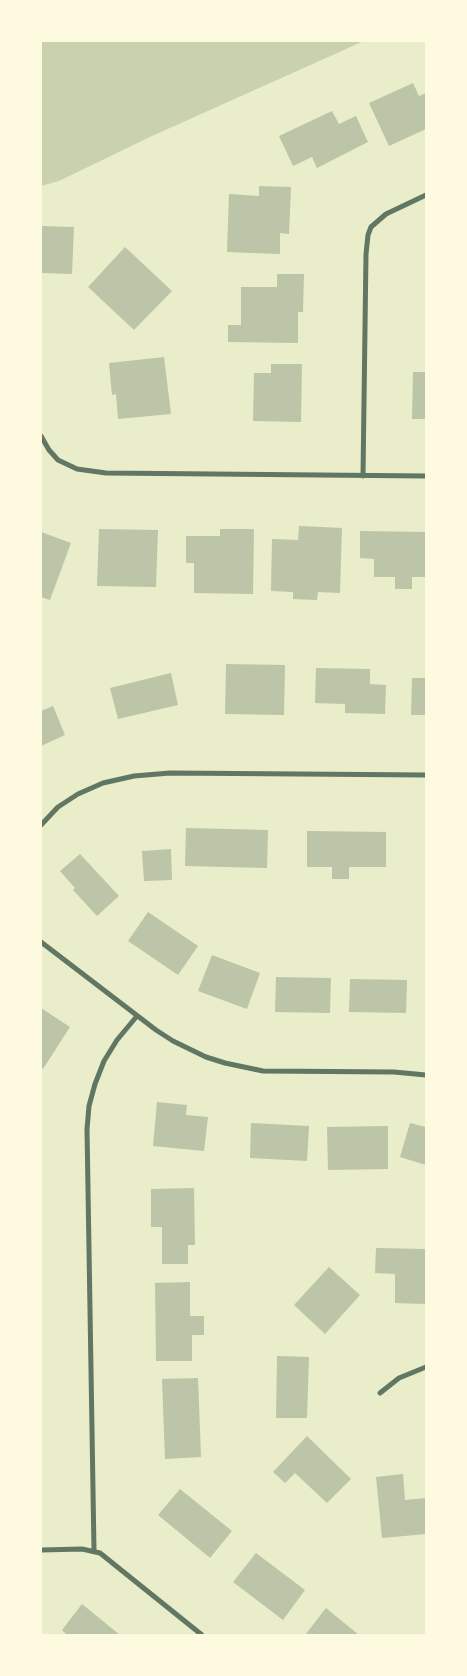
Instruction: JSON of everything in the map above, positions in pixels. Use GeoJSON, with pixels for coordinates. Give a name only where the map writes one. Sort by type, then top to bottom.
{"type":"FeatureCollection","features":[{"type":"Feature","properties":{"kind":"street"},"geometry":{"type":"LineString","coordinates":[[363,476],[366,254],[368,235],[371,227],[386,214],[426,195]]}},
{"type":"Feature","properties":{"kind":"street"},"geometry":{"type":"LineString","coordinates":[[41,436],[49,450],[58,460],[77,469],[106,473],[426,476]]}},
{"type":"Feature","properties":{"kind":"street"},"geometry":{"type":"LineString","coordinates":[[41,825],[58,807],[78,794],[103,784],[134,776],[170,773],[426,775]]}},
{"type":"Feature","properties":{"kind":"street"},"geometry":{"type":"LineString","coordinates":[[41,942],[137,1016],[173,1041],[189,1050],[225,1064],[282,1072],[394,1072],[426,1075]]}},
{"type":"Feature","properties":{"kind":"street"},"geometry":{"type":"LineString","coordinates":[[94,1550],[87,1129],[91,1098],[101,1069],[117,1040],[137,1016]]}},
{"type":"Feature","properties":{"kind":"street"},"geometry":{"type":"LineString","coordinates":[[380,1393],[399,1378],[426,1367]]}},
{"type":"Feature","properties":{"kind":"street"},"geometry":{"type":"LineString","coordinates":[[41,1550],[94,1550],[100,1553],[202,1635]]}},
{"type":"Feature","properties":{"kind":"green space"},"geometry":{"type":"Polygon","coordinates":[[[41,41],[364,41],[152,136],[59,181],[41,186],[41,41]]]}},
{"type":"Feature","properties":{"kind":"building"},"geometry":{"type":"Polygon","coordinates":[[[413,83],[419,96],[426,93],[426,129],[389,146],[369,103],[413,83]]]}},
{"type":"Feature","properties":{"kind":"building"},"geometry":{"type":"Polygon","coordinates":[[[332,111],[339,124],[356,116],[368,142],[317,168],[312,157],[293,166],[279,136],[332,111]]]}},
{"type":"Feature","properties":{"kind":"building"},"geometry":{"type":"Polygon","coordinates":[[[259,186],[291,187],[289,234],[280,233],[280,254],[227,252],[229,194],[259,196],[259,186]]]}},
{"type":"Feature","properties":{"kind":"building"},"geometry":{"type":"Polygon","coordinates":[[[41,226],[74,227],[72,274],[41,273],[41,226]]]}},
{"type":"Feature","properties":{"kind":"building"},"geometry":{"type":"Polygon","coordinates":[[[125,247],[172,291],[134,330],[88,287],[125,247]]]}},
{"type":"Feature","properties":{"kind":"building"},"geometry":{"type":"Polygon","coordinates":[[[277,274],[304,274],[303,312],[298,312],[298,343],[228,342],[228,325],[241,325],[241,287],[277,287],[277,274]]]}},
{"type":"Feature","properties":{"kind":"building"},"geometry":{"type":"Polygon","coordinates":[[[164,357],[171,414],[118,419],[116,394],[112,395],[109,363],[164,357]]]}},
{"type":"Feature","properties":{"kind":"building"},"geometry":{"type":"Polygon","coordinates":[[[271,364],[302,364],[301,422],[253,421],[254,373],[271,373],[271,364]]]}},
{"type":"Feature","properties":{"kind":"building"},"geometry":{"type":"Polygon","coordinates":[[[413,372],[426,372],[426,419],[412,419],[413,372]]]}},
{"type":"Feature","properties":{"kind":"building"},"geometry":{"type":"Polygon","coordinates":[[[299,526],[342,528],[340,593],[318,592],[317,600],[293,599],[293,592],[271,591],[272,539],[298,540],[299,526]]]}},
{"type":"Feature","properties":{"kind":"building"},"geometry":{"type":"Polygon","coordinates":[[[99,529],[158,530],[156,587],[97,586],[99,529]]]}},
{"type":"Feature","properties":{"kind":"building"},"geometry":{"type":"Polygon","coordinates":[[[220,529],[254,529],[253,594],[194,593],[194,563],[186,563],[186,536],[220,536],[220,529]]]}},
{"type":"Feature","properties":{"kind":"building"},"geometry":{"type":"Polygon","coordinates":[[[360,531],[426,532],[426,577],[412,577],[412,589],[395,589],[395,577],[374,577],[374,559],[360,558],[360,531]]]}},
{"type":"Feature","properties":{"kind":"building"},"geometry":{"type":"Polygon","coordinates":[[[41,532],[71,543],[50,600],[41,597],[41,532]]]}},
{"type":"Feature","properties":{"kind":"building"},"geometry":{"type":"Polygon","coordinates":[[[226,664],[285,665],[284,715],[225,714],[226,664]]]}},
{"type":"Feature","properties":{"kind":"building"},"geometry":{"type":"Polygon","coordinates":[[[316,668],[370,669],[370,684],[386,685],[385,714],[345,713],[345,704],[315,703],[316,668]]]}},
{"type":"Feature","properties":{"kind":"building"},"geometry":{"type":"Polygon","coordinates":[[[171,673],[178,705],[118,719],[110,688],[171,673]]]}},
{"type":"Feature","properties":{"kind":"building"},"geometry":{"type":"Polygon","coordinates":[[[412,678],[426,678],[426,715],[411,715],[412,678]]]}},
{"type":"Feature","properties":{"kind":"building"},"geometry":{"type":"Polygon","coordinates":[[[53,706],[65,735],[41,746],[41,711],[53,706]]]}},
{"type":"Feature","properties":{"kind":"building"},"geometry":{"type":"Polygon","coordinates":[[[186,828],[268,830],[267,868],[185,866],[186,828]]]}},
{"type":"Feature","properties":{"kind":"building"},"geometry":{"type":"Polygon","coordinates":[[[307,831],[386,832],[386,867],[349,867],[349,879],[332,879],[332,867],[307,867],[307,831]]]}},
{"type":"Feature","properties":{"kind":"building"},"geometry":{"type":"Polygon","coordinates":[[[171,849],[172,880],[144,881],[142,851],[171,849]]]}},
{"type":"Feature","properties":{"kind":"building"},"geometry":{"type":"Polygon","coordinates":[[[80,854],[119,896],[97,916],[73,890],[75,888],[60,871],[80,854]]]}},
{"type":"Feature","properties":{"kind":"building"},"geometry":{"type":"Polygon","coordinates":[[[148,912],[198,946],[178,975],[128,941],[148,912]]]}},
{"type":"Feature","properties":{"kind":"building"},"geometry":{"type":"Polygon","coordinates":[[[212,955],[260,973],[247,1009],[198,991],[212,955]]]}},
{"type":"Feature","properties":{"kind":"building"},"geometry":{"type":"Polygon","coordinates":[[[276,977],[331,978],[330,1013],[275,1012],[276,977]]]}},
{"type":"Feature","properties":{"kind":"building"},"geometry":{"type":"Polygon","coordinates":[[[350,979],[407,980],[406,1013],[349,1012],[350,979]]]}},
{"type":"Feature","properties":{"kind":"building"},"geometry":{"type":"Polygon","coordinates":[[[41,1008],[70,1027],[43,1069],[41,1067],[41,1008]]]}},
{"type":"Feature","properties":{"kind":"building"},"geometry":{"type":"Polygon","coordinates":[[[157,1102],[187,1105],[186,1115],[208,1117],[204,1151],[153,1146],[157,1102]]]}},
{"type":"Feature","properties":{"kind":"building"},"geometry":{"type":"Polygon","coordinates":[[[251,1123],[309,1126],[307,1161],[250,1158],[251,1123]]]}},
{"type":"Feature","properties":{"kind":"building"},"geometry":{"type":"Polygon","coordinates":[[[410,1123],[426,1127],[426,1165],[400,1157],[410,1123]]]}},
{"type":"Feature","properties":{"kind":"building"},"geometry":{"type":"Polygon","coordinates":[[[388,1126],[388,1169],[328,1170],[327,1127],[388,1126]]]}},
{"type":"Feature","properties":{"kind":"building"},"geometry":{"type":"Polygon","coordinates":[[[194,1188],[195,1245],[188,1245],[188,1264],[162,1264],[162,1227],[151,1227],[151,1189],[194,1188]]]}},
{"type":"Feature","properties":{"kind":"building"},"geometry":{"type":"Polygon","coordinates":[[[376,1248],[426,1249],[426,1304],[395,1303],[395,1274],[375,1273],[376,1248]]]}},
{"type":"Feature","properties":{"kind":"building"},"geometry":{"type":"Polygon","coordinates":[[[329,1267],[360,1295],[325,1334],[294,1305],[329,1267]]]}},
{"type":"Feature","properties":{"kind":"building"},"geometry":{"type":"Polygon","coordinates":[[[190,1282],[190,1316],[204,1316],[204,1335],[192,1335],[192,1361],[156,1361],[155,1283],[190,1282]]]}},
{"type":"Feature","properties":{"kind":"building"},"geometry":{"type":"Polygon","coordinates":[[[277,1356],[309,1357],[307,1418],[276,1418],[277,1356]]]}},
{"type":"Feature","properties":{"kind":"building"},"geometry":{"type":"Polygon","coordinates":[[[198,1378],[201,1457],[165,1459],[162,1379],[198,1378]]]}},
{"type":"Feature","properties":{"kind":"building"},"geometry":{"type":"Polygon","coordinates":[[[307,1436],[351,1479],[327,1503],[295,1473],[285,1483],[273,1472],[307,1436]]]}},
{"type":"Feature","properties":{"kind":"building"},"geometry":{"type":"Polygon","coordinates":[[[403,1474],[405,1500],[426,1498],[426,1534],[382,1538],[376,1477],[403,1474]]]}},
{"type":"Feature","properties":{"kind":"building"},"geometry":{"type":"Polygon","coordinates":[[[180,1489],[232,1531],[210,1558],[158,1515],[180,1489]]]}},
{"type":"Feature","properties":{"kind":"building"},"geometry":{"type":"Polygon","coordinates":[[[256,1553],[305,1590],[283,1620],[233,1582],[256,1553]]]}},
{"type":"Feature","properties":{"kind":"building"},"geometry":{"type":"Polygon","coordinates":[[[82,1604],[120,1635],[67,1635],[62,1630],[82,1604]]]}},
{"type":"Feature","properties":{"kind":"building"},"geometry":{"type":"Polygon","coordinates":[[[326,1608],[359,1635],[305,1635],[326,1608]]]}}]}
